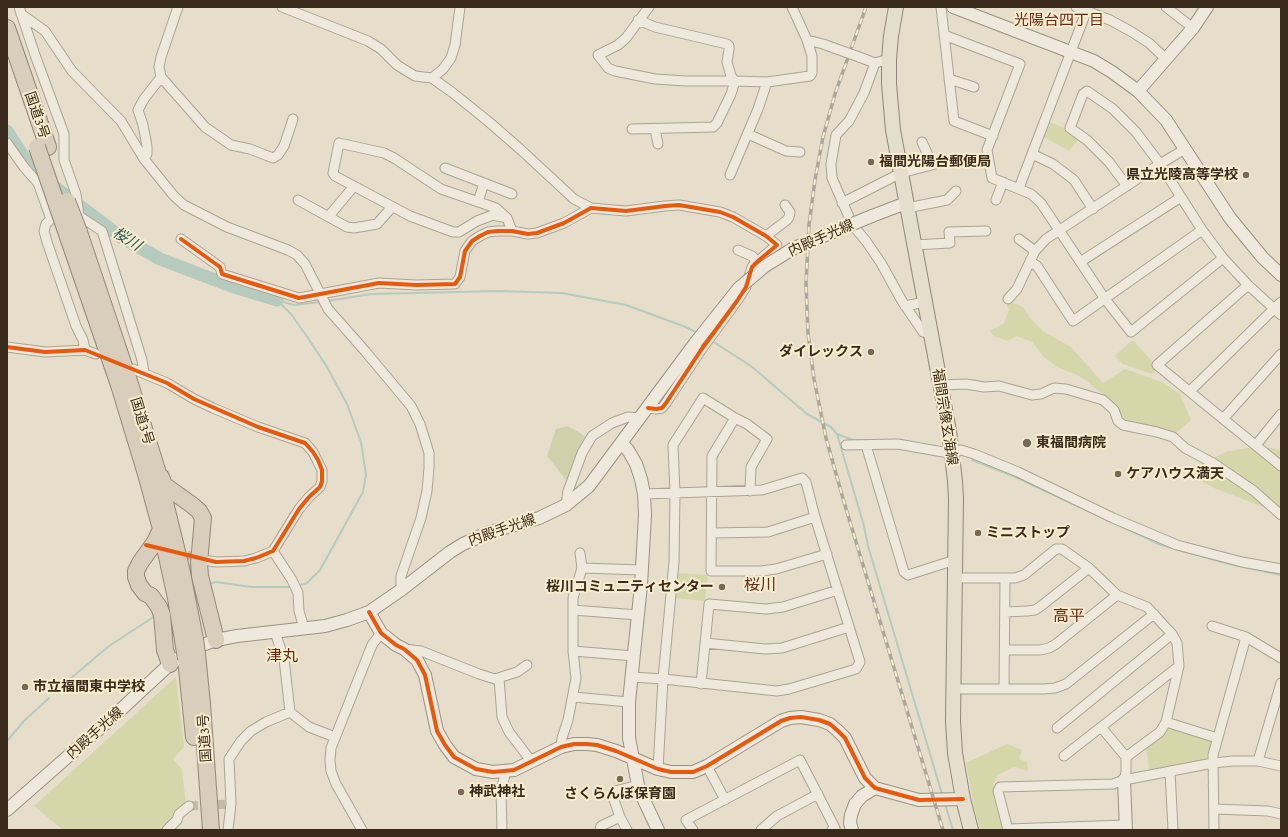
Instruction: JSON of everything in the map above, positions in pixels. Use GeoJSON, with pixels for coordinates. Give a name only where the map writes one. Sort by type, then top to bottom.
{"type":"FeatureCollection","features":[{"type":"Feature","properties":{"kind":"highway","name":"国道3号"},"geometry":{"type":"LineString","coordinates":[[7,28],[42,147]]}},
{"type":"Feature","properties":{"kind":"highway","name":"国道3号"},"geometry":{"type":"LineString","coordinates":[[7,61],[42,147],[73,234],[129,381],[157,470],[171,576],[191,649],[195,750],[201,830]]}},
{"type":"Feature","properties":{"kind":"highway","name":"国道3号"},"geometry":{"type":"LineString","coordinates":[[73,234],[146,474],[181,568],[191,649],[204,720],[211,830]]}},
{"type":"Feature","properties":{"kind":"highway"},"geometry":{"type":"LineString","coordinates":[[157,470],[164,485],[199,511],[202,518],[199,562],[200,576],[216,640]]}},
{"type":"Feature","properties":{"kind":"highway"},"geometry":{"type":"LineString","coordinates":[[151,596],[145,593],[139,585],[136,577],[136,571],[155,542],[174,507],[179,504],[192,505]]}},
{"type":"Feature","properties":{"kind":"highway"},"geometry":{"type":"LineString","coordinates":[[170,664],[165,650],[162,615],[151,596],[150,590],[142,579],[142,574],[144,566],[150,562],[160,562],[166,566],[171,576]]}},
{"type":"Feature","properties":{"kind":"main road","name":"福間宗像玄海線"},"geometry":{"type":"LineString","coordinates":[[896,7],[889,59],[890,105],[893,130],[952,452],[956,499],[953,689],[955,753],[963,799],[972,830]]}},
{"type":"Feature","properties":{"kind":"street"},"geometry":{"type":"LineString","coordinates":[[178,7],[159,67],[162,77],[204,127],[231,145],[250,149],[273,158],[278,155],[284,146],[293,119]]}},
{"type":"Feature","properties":{"kind":"street"},"geometry":{"type":"LineString","coordinates":[[282,7],[368,42],[381,49],[397,65],[415,76],[432,78],[489,122],[574,200],[591,208],[626,211],[679,205],[720,212],[733,217],[766,236],[777,245],[752,267],[746,287],[697,355],[666,403],[662,408],[648,408]]}},
{"type":"Feature","properties":{"kind":"street"},"geometry":{"type":"LineString","coordinates":[[432,78],[443,69],[451,58],[455,45],[460,7]]}},
{"type":"Feature","properties":{"kind":"street"},"geometry":{"type":"LineString","coordinates":[[649,7],[626,38],[618,45],[598,55],[608,68],[615,71],[655,79],[767,82],[810,76],[812,73],[812,56],[807,40],[792,7]]}},
{"type":"Feature","properties":{"kind":"street"},"geometry":{"type":"LineString","coordinates":[[941,7],[954,121],[992,136]]}},
{"type":"Feature","properties":{"kind":"street"},"geometry":{"type":"LineString","coordinates":[[954,7],[1094,61],[1138,91],[1166,120],[1230,218],[1263,258],[1281,275]]}},
{"type":"Feature","properties":{"kind":"street"},"geometry":{"type":"LineString","coordinates":[[1076,7],[1088,9],[1132,32],[1149,43],[1166,59]]}},
{"type":"Feature","properties":{"kind":"street"},"geometry":{"type":"LineString","coordinates":[[1166,7],[1193,28]]}},
{"type":"Feature","properties":{"kind":"street"},"geometry":{"type":"LineString","coordinates":[[1138,91],[1193,28],[1207,7]]}},
{"type":"Feature","properties":{"kind":"street"},"geometry":{"type":"LineString","coordinates":[[1019,188],[1088,9]]}},
{"type":"Feature","properties":{"kind":"street"},"geometry":{"type":"LineString","coordinates":[[20,10],[45,31],[72,71],[121,121],[144,159],[174,196],[184,205],[207,218],[240,233],[288,250],[297,255],[305,264],[328,309],[410,406],[420,424],[429,453],[430,468],[421,518],[401,576],[401,590]]}},
{"type":"Feature","properties":{"kind":"street"},"geometry":{"type":"LineString","coordinates":[[20,10],[64,134],[64,160],[76,194],[79,216]]}},
{"type":"Feature","properties":{"kind":"street"},"geometry":{"type":"LineString","coordinates":[[638,20],[655,27],[727,44],[729,46],[727,62],[731,76],[735,81]]}},
{"type":"Feature","properties":{"kind":"street"},"geometry":{"type":"LineString","coordinates":[[944,35],[1020,64],[987,150],[992,178],[1031,194],[1041,203],[1104,299],[1131,332],[1223,258]]}},
{"type":"Feature","properties":{"kind":"street"},"geometry":{"type":"LineString","coordinates":[[807,40],[823,44],[875,63],[889,59]]}},
{"type":"Feature","properties":{"kind":"street"},"geometry":{"type":"LineString","coordinates":[[812,56],[823,44]]}},
{"type":"Feature","properties":{"kind":"street"},"geometry":{"type":"LineString","coordinates":[[849,217],[832,178],[831,164],[836,135],[850,121],[864,93],[875,63]]}},
{"type":"Feature","properties":{"kind":"street"},"geometry":{"type":"LineString","coordinates":[[144,159],[147,154],[147,146],[143,125],[138,110],[144,99],[162,77]]}},
{"type":"Feature","properties":{"kind":"street"},"geometry":{"type":"LineString","coordinates":[[949,78],[974,87]]}},
{"type":"Feature","properties":{"kind":"street"},"geometry":{"type":"LineString","coordinates":[[632,129],[713,127],[725,106],[735,81]]}},
{"type":"Feature","properties":{"kind":"street"},"geometry":{"type":"LineString","coordinates":[[730,175],[748,134],[767,82]]}},
{"type":"Feature","properties":{"kind":"street"},"geometry":{"type":"LineString","coordinates":[[1126,186],[1109,162],[1087,140],[1070,128],[1083,94],[1087,91],[1113,109],[1136,132],[1160,164],[1202,230],[1223,258],[1248,285],[1278,312]]}},
{"type":"Feature","properties":{"kind":"street"},"geometry":{"type":"LineString","coordinates":[[655,129],[658,144]]}},
{"type":"Feature","properties":{"kind":"street"},"geometry":{"type":"LineString","coordinates":[[748,134],[786,150],[800,152]]}},
{"type":"Feature","properties":{"kind":"street"},"geometry":{"type":"LineString","coordinates":[[922,142],[928,155],[929,166]]}},
{"type":"Feature","properties":{"kind":"street"},"geometry":{"type":"LineString","coordinates":[[7,143],[24,168],[38,183],[51,219]]}},
{"type":"Feature","properties":{"kind":"street"},"geometry":{"type":"LineString","coordinates":[[507,218],[493,216],[477,221],[458,232],[453,232],[410,216],[335,176],[333,173],[339,143],[384,153],[441,189],[496,208],[507,218],[512,231]]}},
{"type":"Feature","properties":{"kind":"street"},"geometry":{"type":"LineString","coordinates":[[1008,300],[1017,289],[1035,251],[1046,239],[1185,149]]}},
{"type":"Feature","properties":{"kind":"street"},"geometry":{"type":"LineString","coordinates":[[1032,154],[1053,164],[1074,180],[1093,209]]}},
{"type":"Feature","properties":{"kind":"street"},"geometry":{"type":"LineString","coordinates":[[842,203],[901,173],[939,163]]}},
{"type":"Feature","properties":{"kind":"street"},"geometry":{"type":"LineString","coordinates":[[445,168],[512,194]]}},
{"type":"Feature","properties":{"kind":"street"},"geometry":{"type":"LineString","coordinates":[[996,200],[1003,182]]}},
{"type":"Feature","properties":{"kind":"street"},"geometry":{"type":"LineString","coordinates":[[478,202],[484,183]]}},
{"type":"Feature","properties":{"kind":"street"},"geometry":{"type":"LineString","coordinates":[[329,216],[354,186]]}},
{"type":"Feature","properties":{"kind":"street"},"geometry":{"type":"LineString","coordinates":[[907,205],[947,200],[956,191]]}},
{"type":"Feature","properties":{"kind":"street"},"geometry":{"type":"LineString","coordinates":[[1080,262],[1181,197]]}},
{"type":"Feature","properties":{"kind":"street"},"geometry":{"type":"LineString","coordinates":[[298,200],[347,227],[354,228],[377,224],[392,207]]}},
{"type":"Feature","properties":{"kind":"street"},"geometry":{"type":"LineString","coordinates":[[766,236],[789,217],[790,212],[785,204]]}},
{"type":"Feature","properties":{"kind":"street","name":"内殿手光線"},"geometry":{"type":"LineString","coordinates":[[7,810],[110,720],[170,664],[192,649],[216,640],[237,636],[325,626],[369,612],[463,544],[490,532],[539,518],[566,505],[590,486],[696,342],[734,294],[751,277],[765,266],[794,248],[872,216],[907,205]]}},
{"type":"Feature","properties":{"kind":"street"},"geometry":{"type":"LineString","coordinates":[[181,239],[220,267],[222,274],[299,298],[379,283],[416,285],[455,284],[460,277],[465,251],[472,241],[488,232],[512,231],[528,234],[538,233],[564,223],[591,208]]}},
{"type":"Feature","properties":{"kind":"street"},"geometry":{"type":"LineString","coordinates":[[85,350],[83,340],[76,326],[44,231],[46,224],[51,219],[79,216],[102,231],[142,360],[144,373]]}},
{"type":"Feature","properties":{"kind":"street"},"geometry":{"type":"LineString","coordinates":[[855,228],[881,263],[905,306],[923,332],[930,334]]}},
{"type":"Feature","properties":{"kind":"street"},"geometry":{"type":"LineString","coordinates":[[1030,261],[1037,266],[1073,321],[1202,230]]}},
{"type":"Feature","properties":{"kind":"street"},"geometry":{"type":"LineString","coordinates":[[914,245],[950,243],[949,232],[986,231]]}},
{"type":"Feature","properties":{"kind":"street"},"geometry":{"type":"LineString","coordinates":[[1019,240],[1035,251]]}},
{"type":"Feature","properties":{"kind":"street"},"geometry":{"type":"LineString","coordinates":[[738,250],[752,256],[757,262]]}},
{"type":"Feature","properties":{"kind":"street"},"geometry":{"type":"LineString","coordinates":[[1248,285],[1157,365],[1281,466]]}},
{"type":"Feature","properties":{"kind":"street"},"geometry":{"type":"LineString","coordinates":[[905,306],[925,302]]}},
{"type":"Feature","properties":{"kind":"street"},"geometry":{"type":"LineString","coordinates":[[1190,391],[1278,312],[1281,302]]}},
{"type":"Feature","properties":{"kind":"street"},"geometry":{"type":"LineString","coordinates":[[7,347],[45,352],[85,350],[96,354]]}},
{"type":"Feature","properties":{"kind":"street"},"geometry":{"type":"LineString","coordinates":[[1224,419],[1281,354]]}},
{"type":"Feature","properties":{"kind":"street"},"geometry":{"type":"LineString","coordinates":[[133,369],[167,383],[194,399],[214,408],[258,427],[305,444],[313,452],[322,470],[320,487],[299,509],[273,551],[244,561],[216,562],[204,560]]}},
{"type":"Feature","properties":{"kind":"street"},"geometry":{"type":"LineString","coordinates":[[940,385],[966,384],[984,387],[999,386],[1032,395],[1041,394],[1054,388],[1066,389],[1103,400],[1114,410],[1118,421],[1123,425],[1173,437],[1185,448],[1213,463],[1254,491],[1281,515]]}},
{"type":"Feature","properties":{"kind":"street"},"geometry":{"type":"LineString","coordinates":[[658,769],[674,562],[673,445],[703,398],[747,424],[767,439],[750,467],[750,491]]}},
{"type":"Feature","properties":{"kind":"street"},"geometry":{"type":"LineString","coordinates":[[1256,445],[1281,414]]}},
{"type":"Feature","properties":{"kind":"street"},"geometry":{"type":"LineString","coordinates":[[566,505],[568,491],[582,452],[592,436],[628,417],[640,418]]}},
{"type":"Feature","properties":{"kind":"street"},"geometry":{"type":"LineString","coordinates":[[735,418],[712,456],[712,571],[761,572],[827,554]]}},
{"type":"Feature","properties":{"kind":"street"},"geometry":{"type":"LineString","coordinates":[[621,443],[628,450],[636,464],[644,494],[645,515],[642,570],[629,702],[629,738],[638,785],[658,830]]}},
{"type":"Feature","properties":{"kind":"street"},"geometry":{"type":"LineString","coordinates":[[846,445],[898,444],[943,452],[961,450],[1018,472],[1113,518],[1177,545],[1242,562],[1281,569]]}},
{"type":"Feature","properties":{"kind":"street"},"geometry":{"type":"LineString","coordinates":[[866,445],[904,572],[908,575],[955,560]]}},
{"type":"Feature","properties":{"kind":"street"},"geometry":{"type":"LineString","coordinates":[[632,677],[777,691],[789,689],[856,669],[860,662],[815,517],[806,482],[802,478],[762,490],[644,494]]}},
{"type":"Feature","properties":{"kind":"street"},"geometry":{"type":"LineString","coordinates":[[712,533],[768,532],[815,517]]}},
{"type":"Feature","properties":{"kind":"street"},"geometry":{"type":"LineString","coordinates":[[955,578],[1015,578],[1024,575],[1056,549],[1062,549],[1089,568],[1117,595],[1148,607],[1172,634],[1177,643],[1178,666],[1166,722],[1160,732],[1126,757]]}},
{"type":"Feature","properties":{"kind":"street"},"geometry":{"type":"LineString","coordinates":[[273,551],[292,580],[298,593],[299,611],[304,628]]}},
{"type":"Feature","properties":{"kind":"street"},"geometry":{"type":"LineString","coordinates":[[560,747],[568,720],[576,678],[573,651],[573,598],[582,568],[580,553]]}},
{"type":"Feature","properties":{"kind":"street"},"geometry":{"type":"LineString","coordinates":[[582,568],[642,570]]}},
{"type":"Feature","properties":{"kind":"street"},"geometry":{"type":"LineString","coordinates":[[1005,612],[1035,610],[1089,568]]}},
{"type":"Feature","properties":{"kind":"street"},"geometry":{"type":"LineString","coordinates":[[1004,688],[1005,578]]}},
{"type":"Feature","properties":{"kind":"street"},"geometry":{"type":"LineString","coordinates":[[701,684],[709,604],[766,610],[783,607],[838,590]]}},
{"type":"Feature","properties":{"kind":"street"},"geometry":{"type":"LineString","coordinates":[[1004,650],[1040,650],[1049,648],[1117,595]]}},
{"type":"Feature","properties":{"kind":"street"},"geometry":{"type":"LineString","coordinates":[[573,610],[638,615]]}},
{"type":"Feature","properties":{"kind":"street"},"geometry":{"type":"LineString","coordinates":[[369,612],[380,634],[404,649],[417,660],[425,675],[438,731],[445,745],[454,757],[476,770],[493,772],[514,770],[560,747],[574,744],[586,744],[597,746],[632,758],[658,769],[671,772],[693,772],[707,766],[781,721],[800,717],[819,720],[830,724],[845,738],[865,778],[875,788],[918,800],[963,799]]}},
{"type":"Feature","properties":{"kind":"street"},"geometry":{"type":"LineString","coordinates":[[953,689],[1044,689],[1055,688],[1066,684],[1154,614]]}},
{"type":"Feature","properties":{"kind":"street"},"geometry":{"type":"LineString","coordinates":[[1212,626],[1246,637],[1281,658]]}},
{"type":"Feature","properties":{"kind":"street"},"geometry":{"type":"LineString","coordinates":[[705,643],[765,649],[782,648],[849,627]]}},
{"type":"Feature","properties":{"kind":"street"},"geometry":{"type":"LineString","coordinates":[[275,632],[284,659],[290,712],[310,727],[335,737]]}},
{"type":"Feature","properties":{"kind":"street"},"geometry":{"type":"LineString","coordinates":[[362,830],[336,784],[331,771],[331,748],[372,645],[380,634]]}},
{"type":"Feature","properties":{"kind":"street"},"geometry":{"type":"LineString","coordinates":[[1057,728],[1172,634]]}},
{"type":"Feature","properties":{"kind":"street"},"geometry":{"type":"LineString","coordinates":[[1214,830],[1213,755],[1246,637]]}},
{"type":"Feature","properties":{"kind":"street"},"geometry":{"type":"LineString","coordinates":[[404,649],[421,651],[495,679],[517,672],[528,665]]}},
{"type":"Feature","properties":{"kind":"street"},"geometry":{"type":"LineString","coordinates":[[573,651],[634,656]]}},
{"type":"Feature","properties":{"kind":"street"},"geometry":{"type":"LineString","coordinates":[[1064,756],[1178,666]]}},
{"type":"Feature","properties":{"kind":"street"},"geometry":{"type":"LineString","coordinates":[[499,678],[502,717],[509,732],[532,762]]}},
{"type":"Feature","properties":{"kind":"street"},"geometry":{"type":"LineString","coordinates":[[1258,761],[1281,683]]}},
{"type":"Feature","properties":{"kind":"street"},"geometry":{"type":"LineString","coordinates":[[573,697],[629,702]]}},
{"type":"Feature","properties":{"kind":"street"},"geometry":{"type":"LineString","coordinates":[[228,830],[231,804],[229,759],[241,741],[251,731],[266,722],[290,712]]}},
{"type":"Feature","properties":{"kind":"street"},"geometry":{"type":"LineString","coordinates":[[1166,722],[1218,738]]}},
{"type":"Feature","properties":{"kind":"street"},"geometry":{"type":"LineString","coordinates":[[1101,727],[1126,757],[1126,772],[1124,780],[1126,828],[1008,830],[998,791],[1000,787],[1113,784],[1124,780],[1170,771],[1233,761],[1258,761],[1281,766]]}},
{"type":"Feature","properties":{"kind":"street"},"geometry":{"type":"LineString","coordinates":[[693,830],[686,820],[800,760],[835,828],[832,830]]}},
{"type":"Feature","properties":{"kind":"street"},"geometry":{"type":"LineString","coordinates":[[707,766],[725,800]]}},
{"type":"Feature","properties":{"kind":"street"},"geometry":{"type":"LineString","coordinates":[[502,830],[501,790],[506,771]]}},
{"type":"Feature","properties":{"kind":"street"},"geometry":{"type":"LineString","coordinates":[[1170,771],[1173,830]]}},
{"type":"Feature","properties":{"kind":"street"},"geometry":{"type":"LineString","coordinates":[[627,830],[620,817],[613,797],[615,791],[638,785]]}},
{"type":"Feature","properties":{"kind":"street"},"geometry":{"type":"LineString","coordinates":[[852,830],[850,823],[855,804],[862,796],[875,788]]}},
{"type":"Feature","properties":{"kind":"street"},"geometry":{"type":"LineString","coordinates":[[762,830],[777,816],[818,794]]}},
{"type":"Feature","properties":{"kind":"street"},"geometry":{"type":"LineString","coordinates":[[178,830],[177,820],[179,814],[189,806]]}},
{"type":"Feature","properties":{"kind":"street"},"geometry":{"type":"LineString","coordinates":[[1214,809],[1268,811],[1281,814]]}},
{"type":"Feature","properties":{"kind":"street"},"geometry":{"type":"LineString","coordinates":[[600,830],[601,826],[620,817]]}},
{"type":"Feature","properties":{"kind":"street"},"geometry":{"type":"LineString","coordinates":[[167,830],[177,820]]}},
{"type":"Feature","properties":{"kind":"green space"},"geometry":{"type":"Polygon","coordinates":[[[1047,121],[1067,129],[1080,138],[1069,151],[1042,136],[1047,121]]]}},
{"type":"Feature","properties":{"kind":"green space"},"geometry":{"type":"Polygon","coordinates":[[[1011,303],[1017,304],[1024,308],[1029,317],[1044,332],[1071,347],[1103,383],[1125,369],[1162,382],[1180,394],[1191,420],[1176,433],[1126,425],[1111,401],[1077,375],[1057,367],[1043,356],[1032,342],[1017,336],[1007,341],[994,336],[990,331],[1004,323],[1009,310],[1007,306],[1011,303]]]}},
{"type":"Feature","properties":{"kind":"green space"},"geometry":{"type":"Polygon","coordinates":[[[1133,340],[1158,368],[1152,374],[1123,364],[1114,356],[1133,340]]]}},
{"type":"Feature","properties":{"kind":"green space"},"geometry":{"type":"Polygon","coordinates":[[[568,426],[585,436],[566,480],[547,456],[556,429],[568,426]]]}},
{"type":"Feature","properties":{"kind":"green space"},"geometry":{"type":"Polygon","coordinates":[[[1260,446],[1281,450],[1281,514],[1214,488],[1201,481],[1193,469],[1194,466],[1229,451],[1260,446]]]}},
{"type":"Feature","properties":{"kind":"green space"},"geometry":{"type":"Polygon","coordinates":[[[676,573],[708,575],[705,601],[674,598],[676,573]]]}},
{"type":"Feature","properties":{"kind":"green space"},"geometry":{"type":"Polygon","coordinates":[[[176,677],[184,747],[173,759],[182,769],[186,806],[163,830],[63,830],[34,806],[176,677]]]}},
{"type":"Feature","properties":{"kind":"green space"},"geometry":{"type":"Polygon","coordinates":[[[1170,725],[1214,740],[1210,758],[1149,770],[1146,747],[1170,725]]]}},
{"type":"Feature","properties":{"kind":"green space"},"geometry":{"type":"Polygon","coordinates":[[[1007,744],[1022,750],[1019,759],[1027,762],[1028,771],[1014,767],[998,775],[993,784],[1005,830],[980,830],[966,763],[1007,744]]]}},
{"type":"Feature","properties":{"kind":"waterway","name":"桜川"},"geometry":{"type":"LineString","coordinates":[[7,131],[29,165],[44,179],[121,237],[160,259],[231,286],[277,300]]}},
{"type":"Feature","properties":{"kind":"waterway"},"geometry":{"type":"LineString","coordinates":[[327,301],[371,294],[499,291],[562,293],[626,305],[698,333]]}},
{"type":"Feature","properties":{"kind":"waterway"},"geometry":{"type":"LineString","coordinates":[[277,300],[294,305],[321,302]]}},
{"type":"Feature","properties":{"kind":"waterway"},"geometry":{"type":"LineString","coordinates":[[278,301],[291,314],[308,338],[327,367],[347,404],[361,442],[366,475],[363,492],[320,570],[307,583],[297,586]]}},
{"type":"Feature","properties":{"kind":"waterway"},"geometry":{"type":"LineString","coordinates":[[712,341],[751,366],[807,414],[831,427],[837,434],[853,440],[899,440]]}},
{"type":"Feature","properties":{"kind":"waterway"},"geometry":{"type":"LineString","coordinates":[[837,434],[864,526],[868,546],[942,794]]}},
{"type":"Feature","properties":{"kind":"waterway"},"geometry":{"type":"LineString","coordinates":[[972,460],[1013,476],[1161,545],[1229,564],[1281,575]]}},
{"type":"Feature","properties":{"kind":"waterway"},"geometry":{"type":"LineString","coordinates":[[208,584],[216,582],[251,587],[293,587]]}},
{"type":"Feature","properties":{"kind":"waterway"},"geometry":{"type":"LineString","coordinates":[[58,689],[109,646],[155,616]]}},
{"type":"Feature","properties":{"kind":"waterway"},"geometry":{"type":"LineString","coordinates":[[7,741],[24,721],[49,698]]}},
{"type":"Feature","properties":{"kind":"waterway"},"geometry":{"type":"LineString","coordinates":[[945,804],[953,830]]}},
{"type":"Feature","properties":{"kind":"tunnel"},"geometry":{"type":"LineString","coordinates":[[174,552],[203,559]]}},
{"type":"Feature","properties":{"kind":"tunnel"},"geometry":{"type":"LineString","coordinates":[[189,806],[231,804]]}},
{"type":"Feature","properties":{"kind":"railway"},"geometry":{"type":"LineString","coordinates":[[866,7],[835,94],[823,137],[815,180],[809,225],[806,284],[808,333],[814,379],[826,438],[943,830]]}},
{"type":"Feature","properties":{"kind":"cycle path"},"geometry":{"type":"LineString","coordinates":[[181,239],[220,267],[222,274],[299,298],[379,283],[416,285],[455,284],[460,277],[465,251],[472,241],[480,236],[488,232],[498,231],[512,231],[528,234],[537,233],[564,223],[591,208],[626,211],[679,205],[720,212],[733,217],[766,236],[777,245],[752,267],[746,287],[701,350],[666,403],[662,408],[648,408]]}},
{"type":"Feature","properties":{"kind":"cycle path"},"geometry":{"type":"LineString","coordinates":[[7,347],[45,352],[85,350],[167,383],[194,399],[258,427],[305,443],[318,460],[322,470],[322,481],[320,487],[299,509],[273,551],[244,561],[216,562],[146,545]]}},
{"type":"Feature","properties":{"kind":"cycle path"},"geometry":{"type":"LineString","coordinates":[[369,612],[381,633],[417,660],[425,675],[437,731],[454,757],[476,769],[493,772],[514,770],[561,747],[574,744],[586,744],[597,745],[616,751],[658,769],[671,772],[693,772],[707,766],[781,721],[801,717],[819,720],[830,724],[838,731],[845,738],[865,778],[875,788],[919,800],[963,799]]}},
{"type":"Feature","properties":{"kind":"place","name":"福間光陽台郵便局"},"geometry":{"type":"Point","coordinates":[871,162]}},
{"type":"Feature","properties":{"kind":"place","name":"県立光陵高等学校"},"geometry":{"type":"Point","coordinates":[1246,175]}},
{"type":"Feature","properties":{"kind":"place","name":"ダイレックス"},"geometry":{"type":"Point","coordinates":[871,352]}},
{"type":"Feature","properties":{"kind":"place","name":"東福間病院"},"geometry":{"type":"Point","coordinates":[1027,443]}},
{"type":"Feature","properties":{"kind":"place","name":"ケアハウス満天"},"geometry":{"type":"Point","coordinates":[1118,474]}},
{"type":"Feature","properties":{"kind":"place","name":"ミニストップ"},"geometry":{"type":"Point","coordinates":[978,533]}},
{"type":"Feature","properties":{"kind":"place","name":"桜川コミュ二ティセンター"},"geometry":{"type":"Point","coordinates":[722,587]}},
{"type":"Feature","properties":{"kind":"place","name":"市立福間東中学校"},"geometry":{"type":"Point","coordinates":[25,687]}},
{"type":"Feature","properties":{"kind":"place","name":"さくらんぼ保育園"},"geometry":{"type":"Point","coordinates":[620,779]}},
{"type":"Feature","properties":{"kind":"place","name":"神武神社"},"geometry":{"type":"Point","coordinates":[461,792]}},
{"type":"Feature","properties":{"kind":"district","name":"光陽台四丁目"},"geometry":{"type":"Point","coordinates":[1059,20]}},
{"type":"Feature","properties":{"kind":"district","name":"桜川"},"geometry":{"type":"Point","coordinates":[760,585]}},
{"type":"Feature","properties":{"kind":"district","name":"高平"},"geometry":{"type":"Point","coordinates":[1069,616]}},
{"type":"Feature","properties":{"kind":"district","name":"津丸"},"geometry":{"type":"Point","coordinates":[282,656]}}]}
